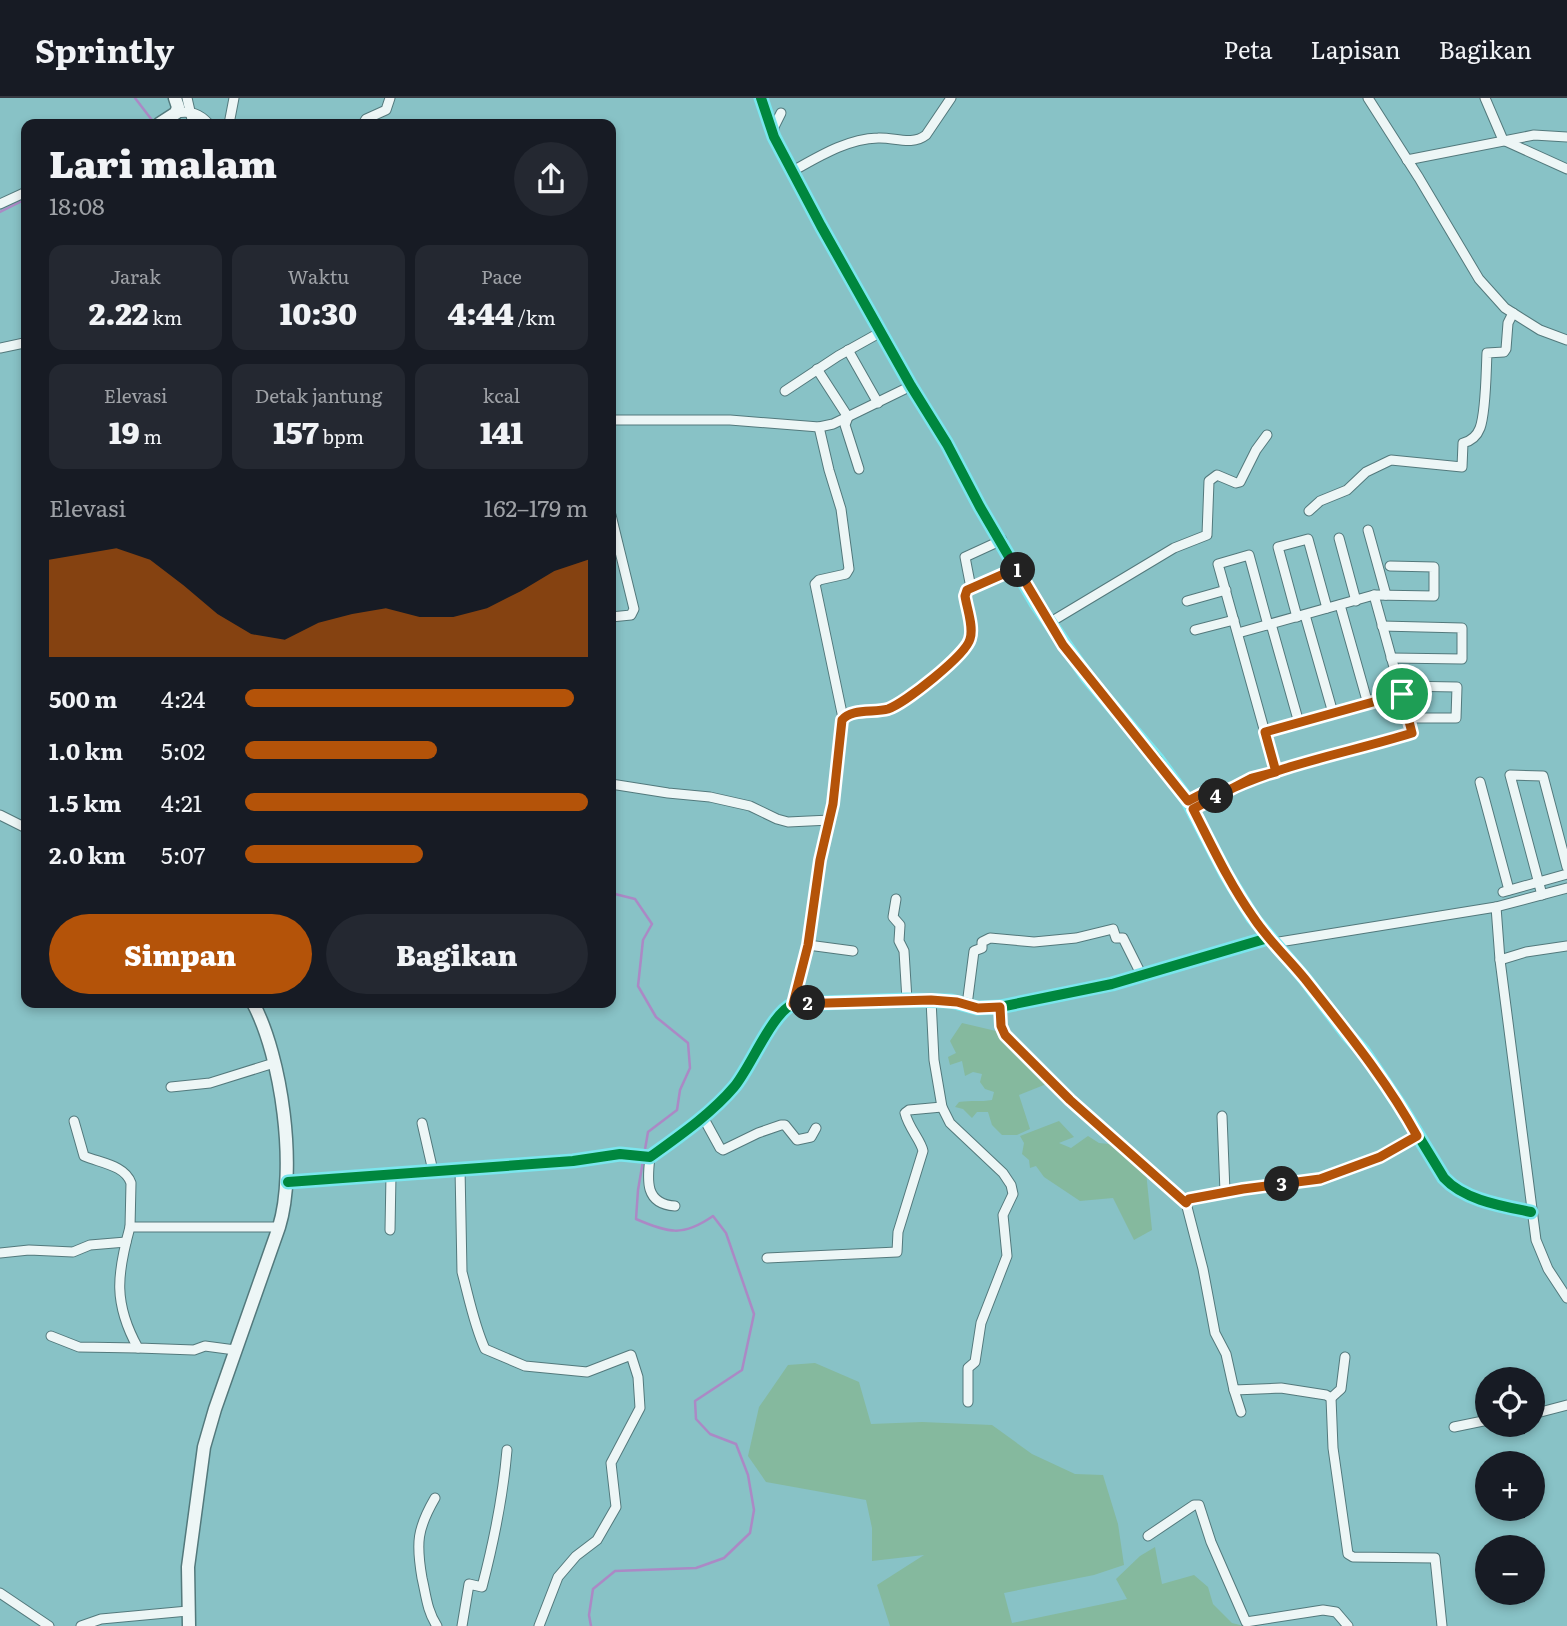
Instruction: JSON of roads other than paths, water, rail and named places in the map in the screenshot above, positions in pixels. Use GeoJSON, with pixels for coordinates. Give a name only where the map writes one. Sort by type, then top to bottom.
{"type":"FeatureCollection","features":[{"type":"Feature","properties":{"kind":"main road"},"geometry":{"type":"LineString","coordinates":[[169,119],[180,113],[175,98]]}},
{"type":"Feature","properties":{"kind":"main road"},"geometry":{"type":"LineString","coordinates":[[189,1626],[188,1567],[204,1447],[279,1227],[288,1182],[287,1141],[274,1063],[264,1026],[255,1008]]}},
{"type":"Feature","properties":{"kind":"street"},"geometry":{"type":"LineString","coordinates":[[180,113],[187,98]]}},
{"type":"Feature","properties":{"kind":"street"},"geometry":{"type":"LineString","coordinates":[[230,119],[234,98]]}},
{"type":"Feature","properties":{"kind":"street"},"geometry":{"type":"LineString","coordinates":[[366,119],[386,110],[390,98]]}},
{"type":"Feature","properties":{"kind":"street"},"geometry":{"type":"LineString","coordinates":[[761,98],[774,137],[792,172],[911,386],[1049,623],[1088,678],[1157,759],[1191,805],[1235,890],[1271,940],[1363,1051],[1452,1187],[1501,1206],[1531,1212]]}},
{"type":"Feature","properties":{"kind":"street"},"geometry":{"type":"LineString","coordinates":[[792,172],[826,152],[846,144],[874,138],[910,141],[921,139],[951,98]]}},
{"type":"Feature","properties":{"kind":"street"},"geometry":{"type":"LineString","coordinates":[[1368,98],[1479,279],[1505,308],[1540,330],[1567,341]]}},
{"type":"Feature","properties":{"kind":"street"},"geometry":{"type":"LineString","coordinates":[[1485,98],[1503,141],[1567,169]]}},
{"type":"Feature","properties":{"kind":"street"},"geometry":{"type":"LineString","coordinates":[[180,113],[187,119]]}},
{"type":"Feature","properties":{"kind":"street"},"geometry":{"type":"LineString","coordinates":[[180,113],[198,115],[203,119]]}},
{"type":"Feature","properties":{"kind":"street"},"geometry":{"type":"LineString","coordinates":[[774,137],[774,127],[781,113]]}},
{"type":"Feature","properties":{"kind":"street"},"geometry":{"type":"LineString","coordinates":[[1407,160],[1534,135],[1567,137]]}},
{"type":"Feature","properties":{"kind":"street"},"geometry":{"type":"LineString","coordinates":[[0,204],[21,194]]}},
{"type":"Feature","properties":{"kind":"street"},"geometry":{"type":"LineString","coordinates":[[1309,511],[1320,501],[1347,490],[1366,472],[1391,460],[1462,467],[1463,443],[1470,441],[1479,431],[1483,413],[1487,353],[1504,352],[1506,349],[1508,323],[1513,313]]}},
{"type":"Feature","properties":{"kind":"street"},"geometry":{"type":"LineString","coordinates":[[785,391],[881,332]]}},
{"type":"Feature","properties":{"kind":"street"},"geometry":{"type":"LineString","coordinates":[[0,348],[21,344]]}},
{"type":"Feature","properties":{"kind":"street"},"geometry":{"type":"LineString","coordinates":[[848,350],[878,403]]}},
{"type":"Feature","properties":{"kind":"street"},"geometry":{"type":"LineString","coordinates":[[817,369],[848,417]]}},
{"type":"Feature","properties":{"kind":"street"},"geometry":{"type":"LineString","coordinates":[[616,420],[730,420],[819,428],[911,386]]}},
{"type":"Feature","properties":{"kind":"street"},"geometry":{"type":"LineString","coordinates":[[848,417],[845,425],[859,470]]}},
{"type":"Feature","properties":{"kind":"street"},"geometry":{"type":"LineString","coordinates":[[793,1004],[808,945],[820,860],[830,820],[843,718],[815,584],[819,580],[846,573],[849,569],[841,509],[828,470],[819,428]]}},
{"type":"Feature","properties":{"kind":"street"},"geometry":{"type":"LineString","coordinates":[[1049,623],[1174,548],[1207,536],[1208,483],[1213,477],[1240,482],[1267,435]]}},
{"type":"Feature","properties":{"kind":"street"},"geometry":{"type":"LineString","coordinates":[[1368,530],[1386,595]]}},
{"type":"Feature","properties":{"kind":"street"},"geometry":{"type":"LineString","coordinates":[[616,535],[634,609],[631,615],[616,616]]}},
{"type":"Feature","properties":{"kind":"street"},"geometry":{"type":"LineString","coordinates":[[1339,538],[1356,601]]}},
{"type":"Feature","properties":{"kind":"street"},"geometry":{"type":"LineString","coordinates":[[1327,608],[1308,539],[1278,547],[1333,713]]}},
{"type":"Feature","properties":{"kind":"street"},"geometry":{"type":"LineString","coordinates":[[971,588],[965,557],[1002,540]]}},
{"type":"Feature","properties":{"kind":"street"},"geometry":{"type":"LineString","coordinates":[[1276,772],[1218,564],[1248,555],[1299,723]]}},
{"type":"Feature","properties":{"kind":"street"},"geometry":{"type":"LineString","coordinates":[[1238,633],[1374,596],[1434,596],[1434,568],[1390,566]]}},
{"type":"Feature","properties":{"kind":"street"},"geometry":{"type":"LineString","coordinates":[[843,718],[851,713],[882,710],[897,705],[917,691],[966,647],[971,633],[965,596],[967,590],[1017,568]]}},
{"type":"Feature","properties":{"kind":"street"},"geometry":{"type":"LineString","coordinates":[[1187,601],[1226,590]]}},
{"type":"Feature","properties":{"kind":"street"},"geometry":{"type":"LineString","coordinates":[[1191,805],[1217,786],[1220,794],[1252,778],[1412,733],[1374,596]]}},
{"type":"Feature","properties":{"kind":"street"},"geometry":{"type":"LineString","coordinates":[[1340,605],[1368,704]]}},
{"type":"Feature","properties":{"kind":"street"},"geometry":{"type":"LineString","coordinates":[[1195,630],[1234,620]]}},
{"type":"Feature","properties":{"kind":"street"},"geometry":{"type":"LineString","coordinates":[[1382,626],[1462,628],[1462,659],[1391,658]]}},
{"type":"Feature","properties":{"kind":"street"},"geometry":{"type":"LineString","coordinates":[[1265,732],[1368,704],[1401,690],[1457,687],[1456,718],[1408,718]]}},
{"type":"Feature","properties":{"kind":"street"},"geometry":{"type":"LineString","coordinates":[[1542,895],[1510,775],[1543,776],[1567,867]]}},
{"type":"Feature","properties":{"kind":"street"},"geometry":{"type":"LineString","coordinates":[[1480,782],[1506,891],[1567,874]]}},
{"type":"Feature","properties":{"kind":"street"},"geometry":{"type":"LineString","coordinates":[[616,785],[710,797],[750,806],[788,822],[830,820]]}},
{"type":"Feature","properties":{"kind":"street"},"geometry":{"type":"LineString","coordinates":[[0,815],[21,826]]}},
{"type":"Feature","properties":{"kind":"street"},"geometry":{"type":"LineString","coordinates":[[288,1182],[573,1161],[620,1154],[648,1157],[703,1117],[737,1083],[780,1014],[793,1004],[931,1000],[1000,1007],[1112,984],[1271,940],[1496,906],[1567,888]]}},
{"type":"Feature","properties":{"kind":"street"},"geometry":{"type":"LineString","coordinates":[[896,899],[893,917],[900,925],[899,941],[904,951],[906,1000]]}},
{"type":"Feature","properties":{"kind":"street"},"geometry":{"type":"LineString","coordinates":[[1496,906],[1500,960],[1536,1240],[1548,1269],[1563,1285],[1567,1298]]}},
{"type":"Feature","properties":{"kind":"street"},"geometry":{"type":"LineString","coordinates":[[967,1005],[974,951],[982,948],[982,942],[989,939],[1034,942],[1076,938],[1113,929],[1116,938],[1123,938],[1142,976]]}},
{"type":"Feature","properties":{"kind":"street"},"geometry":{"type":"LineString","coordinates":[[808,945],[853,951]]}},
{"type":"Feature","properties":{"kind":"street"},"geometry":{"type":"LineString","coordinates":[[1500,960],[1567,946]]}},
{"type":"Feature","properties":{"kind":"street"},"geometry":{"type":"LineString","coordinates":[[931,1000],[934,1060],[942,1107],[950,1123],[1003,1173],[1012,1185],[1013,1194],[1003,1215],[1007,1256],[981,1323],[975,1362],[968,1370],[968,1402]]}},
{"type":"Feature","properties":{"kind":"street"},"geometry":{"type":"LineString","coordinates":[[1000,1007],[1001,1026],[1005,1035],[1070,1100],[1186,1203],[1203,1269],[1215,1333],[1226,1354],[1241,1412]]}},
{"type":"Feature","properties":{"kind":"street"},"geometry":{"type":"LineString","coordinates":[[171,1087],[210,1083],[274,1063]]}},
{"type":"Feature","properties":{"kind":"street"},"geometry":{"type":"LineString","coordinates":[[767,1258],[897,1252],[898,1232],[923,1151],[905,1113],[909,1110],[942,1107]]}},
{"type":"Feature","properties":{"kind":"street"},"geometry":{"type":"LineString","coordinates":[[1222,1116],[1225,1192]]}},
{"type":"Feature","properties":{"kind":"street"},"geometry":{"type":"LineString","coordinates":[[703,1117],[723,1150],[781,1125],[785,1125],[797,1140],[811,1137],[816,1128]]}},
{"type":"Feature","properties":{"kind":"street"},"geometry":{"type":"LineString","coordinates":[[74,1121],[84,1156],[116,1168],[129,1177],[131,1183],[130,1227],[120,1264],[118,1285],[124,1320],[138,1348]]}},
{"type":"Feature","properties":{"kind":"street"},"geometry":{"type":"LineString","coordinates":[[422,1124],[433,1171]]}},
{"type":"Feature","properties":{"kind":"street"},"geometry":{"type":"LineString","coordinates":[[1186,1203],[1189,1199],[1225,1192],[1320,1179],[1380,1157],[1417,1136]]}},
{"type":"Feature","properties":{"kind":"street"},"geometry":{"type":"LineString","coordinates":[[648,1157],[653,1198],[660,1204],[675,1206]]}},
{"type":"Feature","properties":{"kind":"street"},"geometry":{"type":"LineString","coordinates":[[460,1168],[462,1272],[467,1284],[473,1320],[485,1349],[526,1366],[587,1372],[631,1355],[638,1377],[640,1408],[611,1463],[616,1507],[597,1539],[576,1556],[558,1577],[539,1626]]}},
{"type":"Feature","properties":{"kind":"street"},"geometry":{"type":"LineString","coordinates":[[390,1230],[391,1175]]}},
{"type":"Feature","properties":{"kind":"street"},"geometry":{"type":"LineString","coordinates":[[130,1227],[279,1227]]}},
{"type":"Feature","properties":{"kind":"street"},"geometry":{"type":"LineString","coordinates":[[0,1253],[29,1250],[73,1252],[90,1245],[126,1242]]}},
{"type":"Feature","properties":{"kind":"street"},"geometry":{"type":"LineString","coordinates":[[51,1336],[79,1347],[194,1350],[205,1346],[235,1350]]}},
{"type":"Feature","properties":{"kind":"street"},"geometry":{"type":"LineString","coordinates":[[1331,1398],[1341,1389],[1345,1357]]}},
{"type":"Feature","properties":{"kind":"street"},"geometry":{"type":"LineString","coordinates":[[1234,1390],[1281,1388],[1331,1398]]}},
{"type":"Feature","properties":{"kind":"street"},"geometry":{"type":"LineString","coordinates":[[1331,1398],[1333,1448],[1348,1554],[1353,1557],[1435,1558],[1443,1626]]}},
{"type":"Feature","properties":{"kind":"street"},"geometry":{"type":"LineString","coordinates":[[1545,1411],[1567,1405]]}},
{"type":"Feature","properties":{"kind":"street"},"geometry":{"type":"LineString","coordinates":[[1454,1427],[1475,1423]]}},
{"type":"Feature","properties":{"kind":"street"},"geometry":{"type":"LineString","coordinates":[[462,1626],[469,1584],[482,1587],[495,1538],[504,1490],[507,1450]]}},
{"type":"Feature","properties":{"kind":"street"},"geometry":{"type":"LineString","coordinates":[[435,1498],[427,1511],[418,1538],[418,1562],[425,1599],[438,1626]]}},
{"type":"Feature","properties":{"kind":"street"},"geometry":{"type":"LineString","coordinates":[[1148,1536],[1199,1504],[1211,1542],[1246,1622],[1323,1610],[1336,1612],[1348,1626]]}},
{"type":"Feature","properties":{"kind":"street"},"geometry":{"type":"LineString","coordinates":[[0,1593],[49,1626]]}},
{"type":"Feature","properties":{"kind":"street"},"geometry":{"type":"LineString","coordinates":[[81,1626],[188,1611]]}},
{"type":"Feature","properties":{"kind":"waterway"},"geometry":{"type":"LineString","coordinates":[[135,98],[151,119]]}},
{"type":"Feature","properties":{"kind":"waterway"},"geometry":{"type":"LineString","coordinates":[[0,212],[21,202]]}},
{"type":"Feature","properties":{"kind":"waterway"},"geometry":{"type":"LineString","coordinates":[[591,1626],[589,1615],[593,1589],[615,1571],[696,1568],[724,1558],[750,1533],[754,1510],[748,1475],[736,1444],[710,1434],[696,1419],[695,1401],[742,1370],[754,1314],[726,1233],[713,1216],[693,1227],[675,1231],[636,1219],[648,1132],[677,1110],[680,1090],[690,1068],[688,1043],[656,1017],[638,986],[643,940],[652,924],[635,899],[616,894]]}}]}
